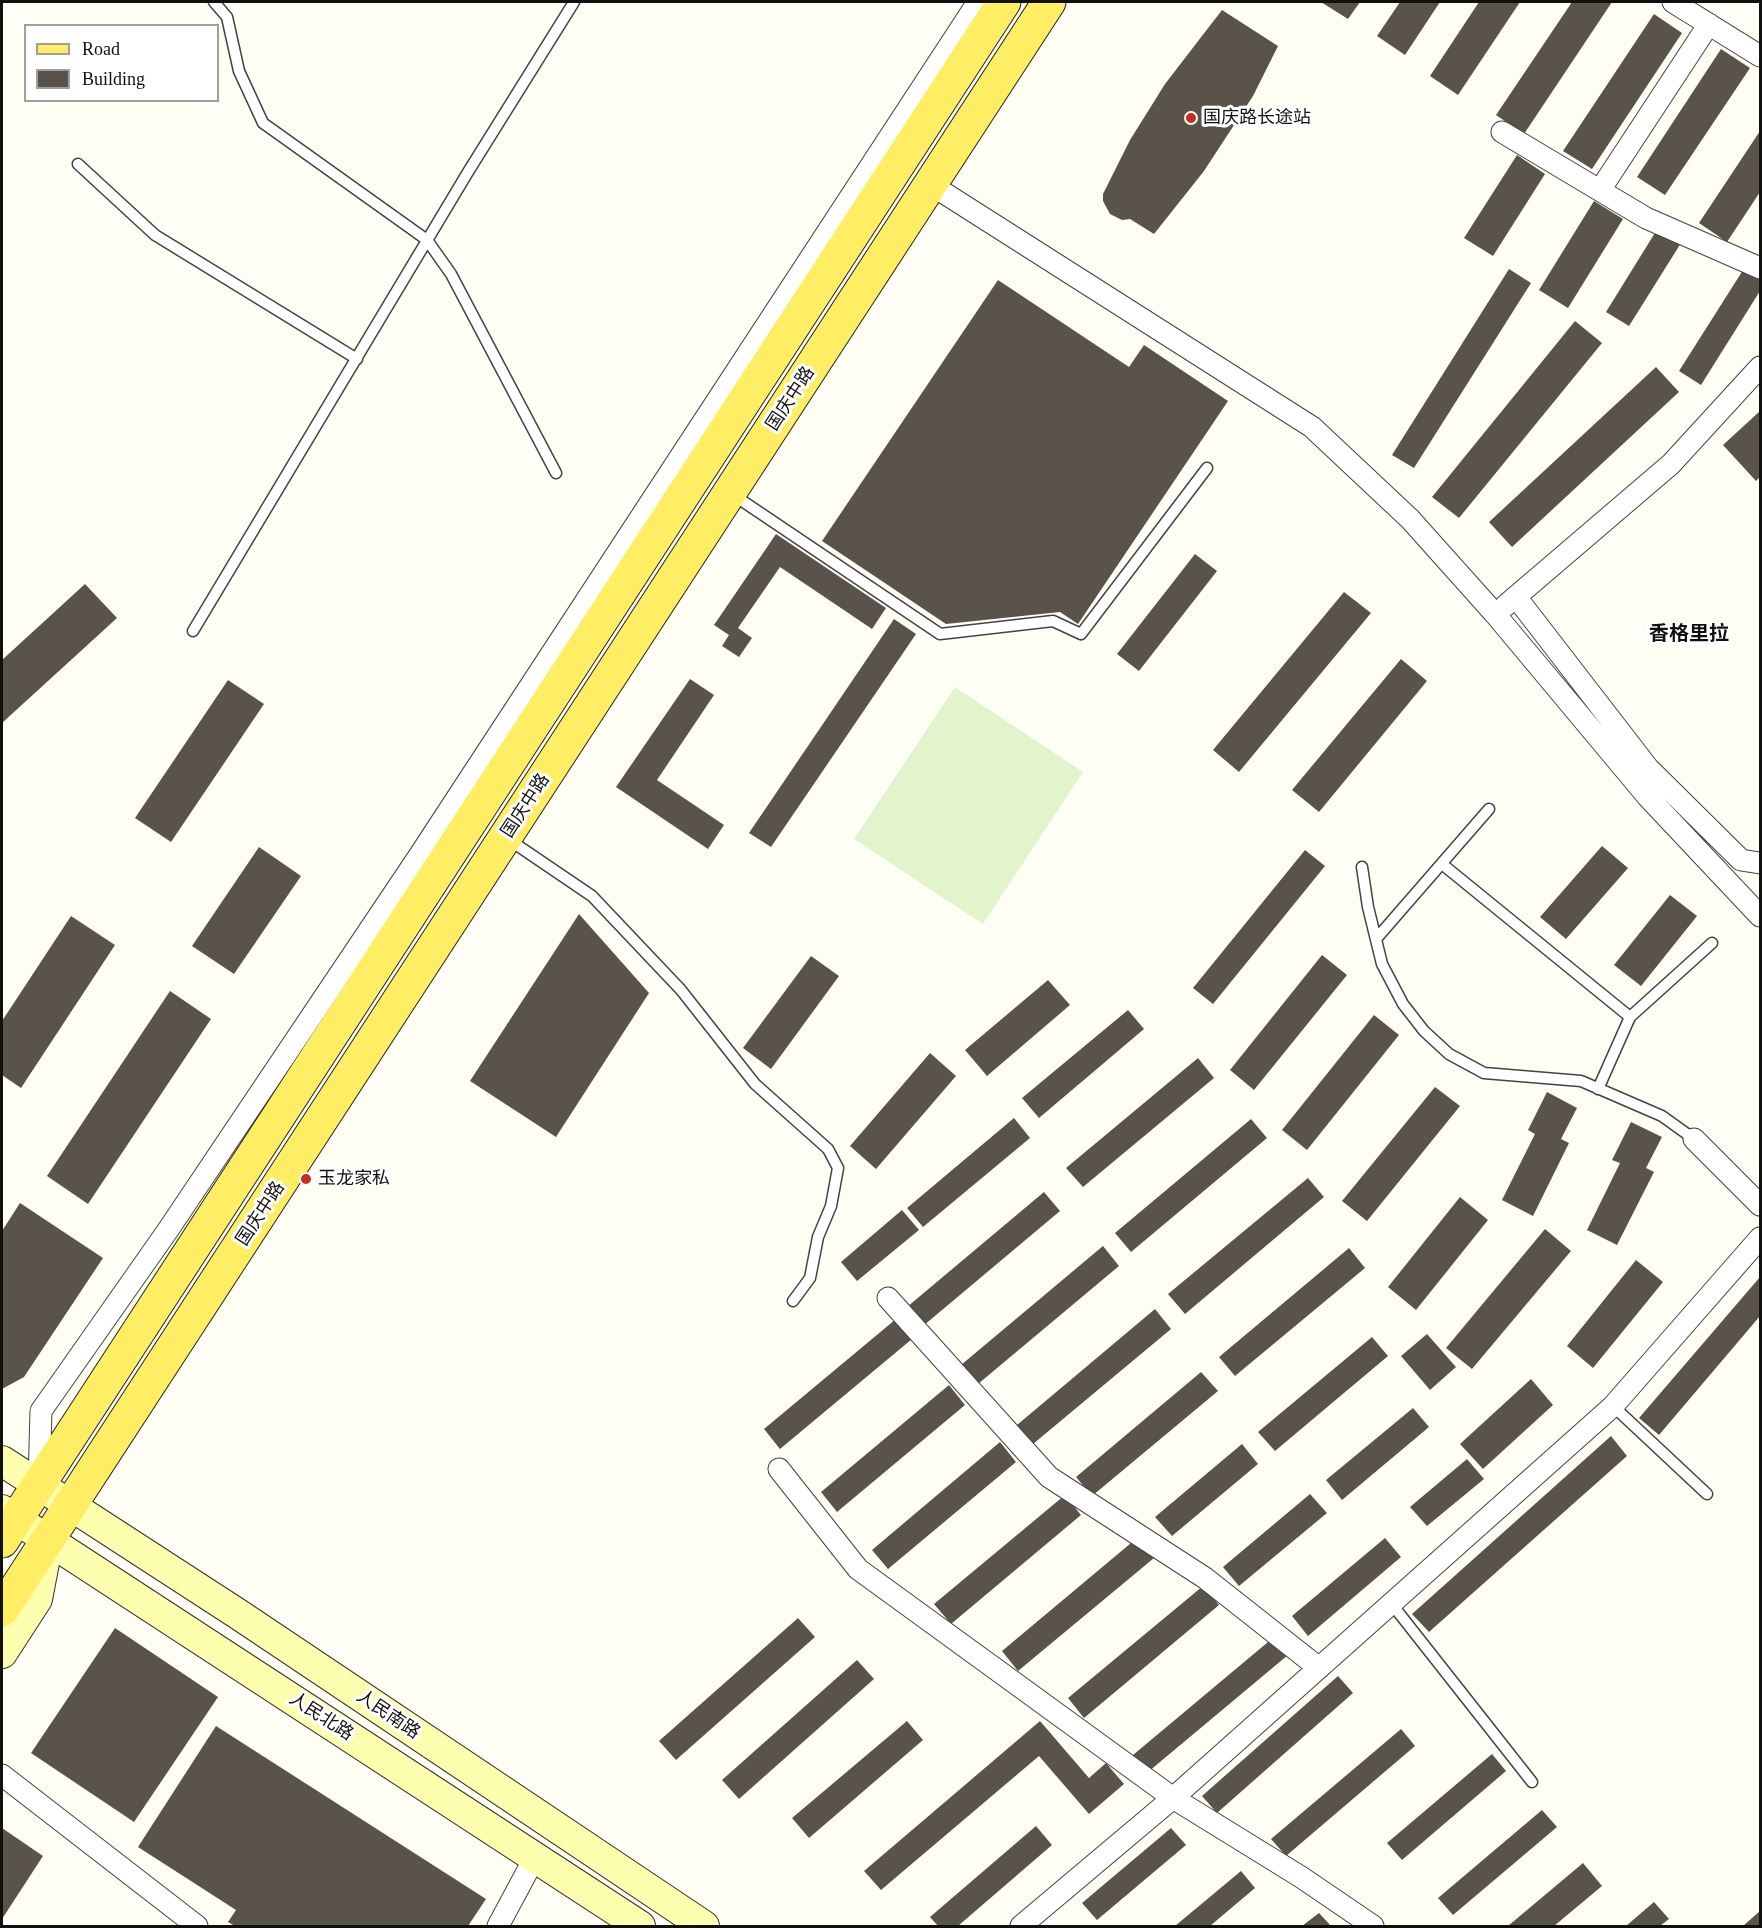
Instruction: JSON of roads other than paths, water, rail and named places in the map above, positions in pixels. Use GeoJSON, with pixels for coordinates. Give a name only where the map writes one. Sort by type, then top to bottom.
{"type":"FeatureCollection","features":[{"type":"Feature","properties":{"kind":"main road"},"geometry":{"type":"LineString","coordinates":[[5,1525],[39,1486],[1004,2]]}},
{"type":"Feature","properties":{"kind":"main road","name":"国庆中路"},"geometry":{"type":"LineString","coordinates":[[2,1610],[1049,2]]}},
{"type":"Feature","properties":{"kind":"main road"},"geometry":{"type":"LineString","coordinates":[[2,1461],[70,1506]]}},
{"type":"Feature","properties":{"kind":"main road","name":"人民南路"},"geometry":{"type":"LineString","coordinates":[[70,1506],[247,1620],[704,1926]]}},
{"type":"Feature","properties":{"kind":"main road","name":"人民北路"},"geometry":{"type":"LineString","coordinates":[[5,1525],[49,1539],[640,1926]]}},
{"type":"Feature","properties":{"kind":"main road"},"geometry":{"type":"LineString","coordinates":[[2,1653],[37,1599],[49,1539]]}},
{"type":"Feature","properties":{"kind":"street"},"geometry":{"type":"LineString","coordinates":[[39,1486],[41,1411],[168,1230],[419,856],[978,2]]}},
{"type":"Feature","properties":{"kind":"street"},"geometry":{"type":"LineString","coordinates":[[1673,2],[1761,56]]}},
{"type":"Feature","properties":{"kind":"street"},"geometry":{"type":"LineString","coordinates":[[1599,190],[1709,24]]}},
{"type":"Feature","properties":{"kind":"street"},"geometry":{"type":"LineString","coordinates":[[1502,132],[1646,218],[1761,268]]}},
{"type":"Feature","properties":{"kind":"street"},"geometry":{"type":"LineString","coordinates":[[930,184],[1312,427],[1410,519],[1495,615],[1647,796],[1761,916]]}},
{"type":"Feature","properties":{"kind":"street"},"geometry":{"type":"LineString","coordinates":[[1495,615],[1671,464],[1761,367]]}},
{"type":"Feature","properties":{"kind":"street"},"geometry":{"type":"LineString","coordinates":[[1516,597],[1648,768],[1741,860],[1761,863]]}},
{"type":"Feature","properties":{"kind":"street"},"geometry":{"type":"LineString","coordinates":[[1694,1139],[1761,1205]]}},
{"type":"Feature","properties":{"kind":"street"},"geometry":{"type":"LineString","coordinates":[[1021,1926],[1173,1798],[1613,1406],[1761,1238]]}},
{"type":"Feature","properties":{"kind":"street"},"geometry":{"type":"LineString","coordinates":[[888,1298],[1049,1477],[1205,1578],[1319,1668]]}},
{"type":"Feature","properties":{"kind":"street"},"geometry":{"type":"LineString","coordinates":[[779,1469],[858,1569],[1173,1798],[1301,1877],[1373,1926]]}},
{"type":"Feature","properties":{"kind":"street"},"geometry":{"type":"LineString","coordinates":[[2,1775],[197,1926]]}},
{"type":"Feature","properties":{"kind":"street"},"geometry":{"type":"LineString","coordinates":[[498,1926],[535,1857]]}},
{"type":"Feature","properties":{"kind":"lane"},"geometry":{"type":"LineString","coordinates":[[214,2],[227,17],[239,71],[263,123],[428,240],[451,274],[556,473]]}},
{"type":"Feature","properties":{"kind":"lane"},"geometry":{"type":"LineString","coordinates":[[193,632],[574,2]]}},
{"type":"Feature","properties":{"kind":"lane"},"geometry":{"type":"LineString","coordinates":[[78,164],[155,235],[357,359]]}},
{"type":"Feature","properties":{"kind":"lane"},"geometry":{"type":"LineString","coordinates":[[730,492],[940,634],[1053,621],[1081,634],[1207,468]]}},
{"type":"Feature","properties":{"kind":"lane"},"geometry":{"type":"LineString","coordinates":[[1376,939],[1489,809]]}},
{"type":"Feature","properties":{"kind":"lane"},"geometry":{"type":"LineString","coordinates":[[505,837],[592,896],[681,990],[755,1084],[828,1149],[838,1168],[831,1206],[818,1237],[810,1278],[793,1301]]}},
{"type":"Feature","properties":{"kind":"lane"},"geometry":{"type":"LineString","coordinates":[[1442,864],[1630,1017]]}},
{"type":"Feature","properties":{"kind":"lane"},"geometry":{"type":"LineString","coordinates":[[1362,867],[1382,964],[1403,1004],[1424,1031],[1449,1054],[1484,1073],[1581,1081],[1662,1116],[1694,1139]]}},
{"type":"Feature","properties":{"kind":"lane"},"geometry":{"type":"LineString","coordinates":[[1598,1089],[1630,1017],[1712,943]]}},
{"type":"Feature","properties":{"kind":"lane"},"geometry":{"type":"LineString","coordinates":[[1613,1406],[1707,1494]]}},
{"type":"Feature","properties":{"kind":"lane"},"geometry":{"type":"LineString","coordinates":[[1391,1603],[1532,1782]]}},
{"type":"Feature","properties":{"kind":"place","name":"国庆路长途站"},"geometry":{"type":"Point","coordinates":[1191,118]}},
{"type":"Feature","properties":{"kind":"place","name":"玉龙家私"},"geometry":{"type":"Point","coordinates":[306,1179]}},
{"type":"Feature","properties":{"kind":"district","name":"香格里拉"},"geometry":{"type":"Point","coordinates":[1689,635]}}]}
